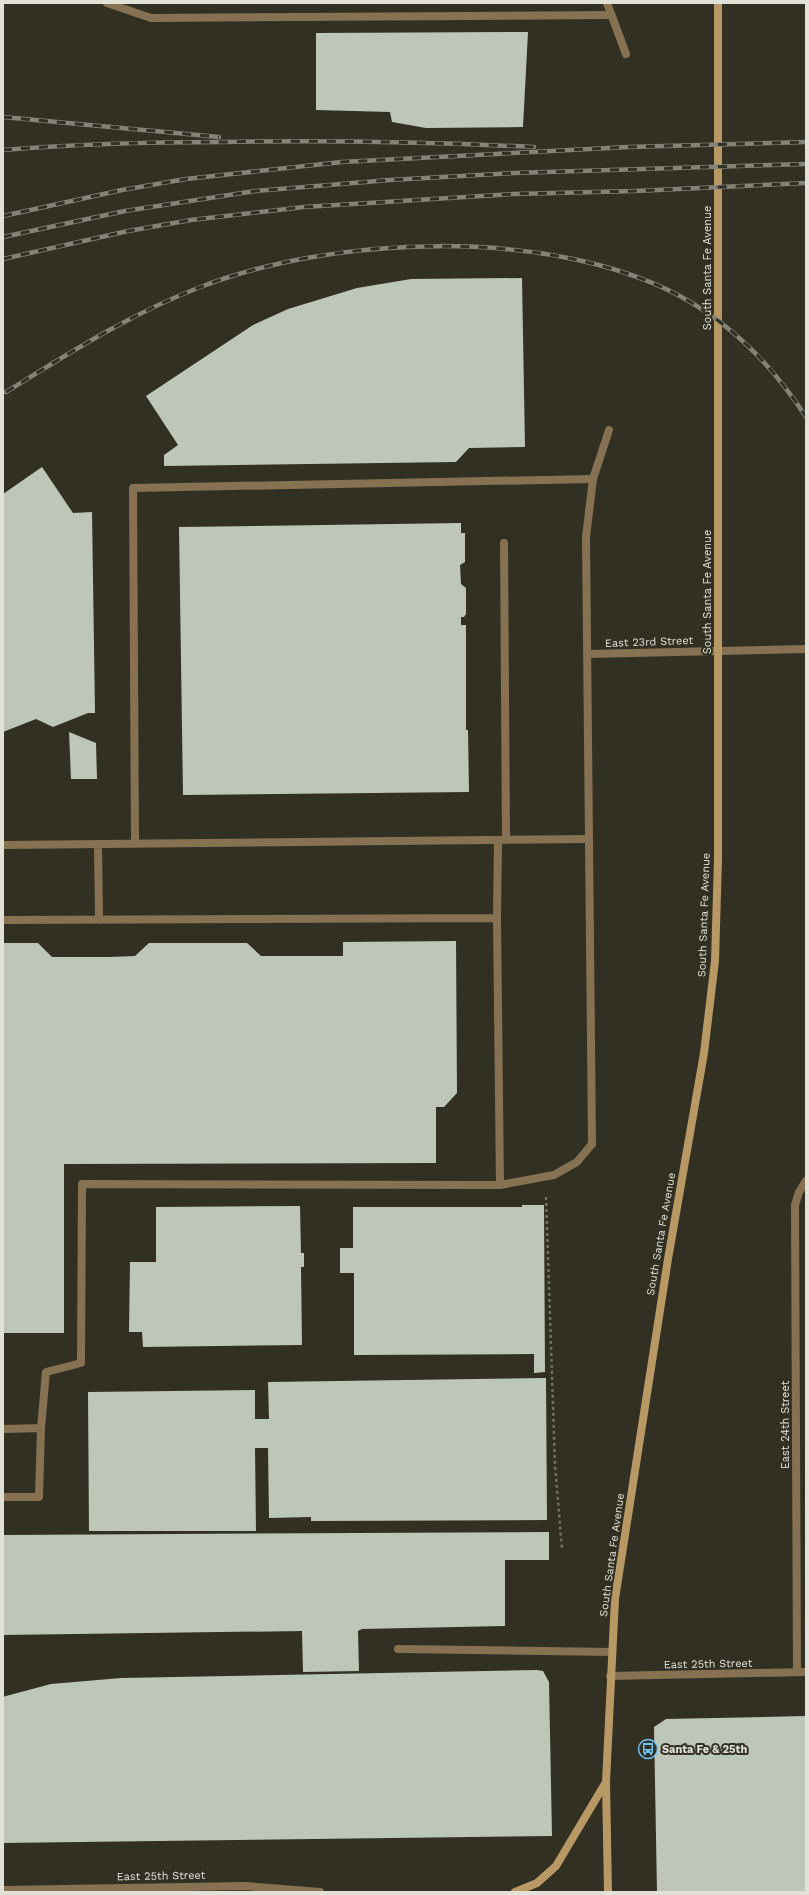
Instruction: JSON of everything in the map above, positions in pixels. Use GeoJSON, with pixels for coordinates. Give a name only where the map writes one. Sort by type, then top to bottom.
{"type":"FeatureCollection","features":[{"type":"Feature","properties":{"kind":"main road","name":"South Santa Fe Avenue"},"geometry":{"type":"LineString","coordinates":[[608,1892],[606,1782],[610,1676],[615,1599],[667,1266],[704,1053],[716,961],[718,739],[718,3]]}},
{"type":"Feature","properties":{"kind":"main road"},"geometry":{"type":"LineString","coordinates":[[515,1892],[537,1883],[556,1866],[606,1782]]}},
{"type":"Feature","properties":{"kind":"street"},"geometry":{"type":"LineString","coordinates":[[107,3],[151,18],[611,15]]}},
{"type":"Feature","properties":{"kind":"street"},"geometry":{"type":"LineString","coordinates":[[607,3],[626,54]]}},
{"type":"Feature","properties":{"kind":"street"},"geometry":{"type":"LineString","coordinates":[[3,1497],[39,1497],[41,1428],[46,1372],[81,1363],[82,1184],[500,1185],[554,1175],[577,1162],[592,1144],[586,536],[593,479],[609,430]]}},
{"type":"Feature","properties":{"kind":"street"},"geometry":{"type":"LineString","coordinates":[[135,843],[133,488],[593,479]]}},
{"type":"Feature","properties":{"kind":"street"},"geometry":{"type":"LineString","coordinates":[[500,1185],[497,918],[502,840],[504,543]]}},
{"type":"Feature","properties":{"kind":"street","name":"East 23rd Street"},"geometry":{"type":"LineString","coordinates":[[588,654],[806,649]]}},
{"type":"Feature","properties":{"kind":"street"},"geometry":{"type":"LineString","coordinates":[[3,845],[589,839]]}},
{"type":"Feature","properties":{"kind":"street"},"geometry":{"type":"LineString","coordinates":[[98,844],[99,920]]}},
{"type":"Feature","properties":{"kind":"street"},"geometry":{"type":"LineString","coordinates":[[3,920],[497,918]]}},
{"type":"Feature","properties":{"kind":"street","name":"East 24th Street"},"geometry":{"type":"LineString","coordinates":[[802,1672],[795,1205],[799,1192],[806,1181]]}},
{"type":"Feature","properties":{"kind":"street"},"geometry":{"type":"LineString","coordinates":[[3,1429],[41,1428]]}},
{"type":"Feature","properties":{"kind":"street"},"geometry":{"type":"LineString","coordinates":[[398,1649],[612,1652]]}},
{"type":"Feature","properties":{"kind":"street","name":"East 25th Street"},"geometry":{"type":"LineString","coordinates":[[610,1676],[802,1672]]}},
{"type":"Feature","properties":{"kind":"street","name":"East 25th Street"},"geometry":{"type":"LineString","coordinates":[[3,1890],[245,1886],[320,1892]]}},
{"type":"Feature","properties":{"kind":"path"},"geometry":{"type":"LineString","coordinates":[[546,1177],[555,1465],[562,1549]]}},
{"type":"Feature","properties":{"kind":"building"},"geometry":{"type":"Polygon","coordinates":[[[528,32],[523,127],[426,128],[392,122],[390,112],[316,110],[316,33],[528,32]]]}},
{"type":"Feature","properties":{"kind":"building"},"geometry":{"type":"Polygon","coordinates":[[[522,278],[525,447],[469,448],[456,462],[164,466],[164,455],[178,445],[146,396],[253,325],[288,309],[357,288],[411,279],[522,278]]]}},
{"type":"Feature","properties":{"kind":"building"},"geometry":{"type":"Polygon","coordinates":[[[42,467],[73,513],[92,512],[95,713],[88,713],[53,727],[36,719],[3,732],[3,494],[42,467]]]}},
{"type":"Feature","properties":{"kind":"building"},"geometry":{"type":"Polygon","coordinates":[[[461,523],[461,533],[465,533],[465,562],[460,565],[461,584],[466,588],[466,614],[464,617],[461,617],[461,625],[466,625],[466,730],[468,730],[469,792],[183,795],[179,527],[461,523]]]}},
{"type":"Feature","properties":{"kind":"building"},"geometry":{"type":"Polygon","coordinates":[[[69,732],[96,743],[97,779],[71,779],[69,732]]]}},
{"type":"Feature","properties":{"kind":"building"},"geometry":{"type":"Polygon","coordinates":[[[456,941],[457,1093],[444,1107],[436,1107],[436,1163],[64,1164],[64,1333],[3,1333],[3,943],[38,943],[52,957],[135,956],[149,943],[247,943],[261,956],[343,956],[343,942],[456,941]]]}},
{"type":"Feature","properties":{"kind":"building"},"geometry":{"type":"Polygon","coordinates":[[[522,1205],[544,1205],[545,1372],[534,1373],[534,1354],[354,1355],[354,1273],[340,1273],[340,1248],[353,1248],[353,1207],[522,1207],[522,1205]]]}},
{"type":"Feature","properties":{"kind":"building"},"geometry":{"type":"Polygon","coordinates":[[[300,1206],[301,1253],[304,1253],[304,1267],[301,1267],[302,1345],[143,1347],[142,1332],[129,1332],[130,1262],[156,1262],[156,1207],[300,1206]]]}},
{"type":"Feature","properties":{"kind":"building"},"geometry":{"type":"Polygon","coordinates":[[[546,1378],[547,1520],[311,1521],[311,1517],[269,1518],[268,1448],[255,1448],[256,1531],[89,1531],[88,1392],[255,1390],[255,1419],[269,1419],[268,1382],[546,1378]]]}},
{"type":"Feature","properties":{"kind":"building"},"geometry":{"type":"Polygon","coordinates":[[[549,1532],[549,1560],[505,1560],[505,1626],[362,1629],[358,1631],[359,1671],[303,1672],[302,1631],[3,1635],[3,1535],[549,1532]]]}},
{"type":"Feature","properties":{"kind":"building"},"geometry":{"type":"Polygon","coordinates":[[[543,1671],[549,1682],[552,1836],[3,1843],[3,1697],[6,1696],[51,1684],[121,1678],[543,1671]]]}},
{"type":"Feature","properties":{"kind":"building"},"geometry":{"type":"Polygon","coordinates":[[[806,1716],[806,1892],[657,1892],[654,1727],[666,1719],[806,1716]]]}},
{"type":"Feature","properties":{"kind":"railway"},"geometry":{"type":"LineString","coordinates":[[3,117],[219,137]]}},
{"type":"Feature","properties":{"kind":"railway"},"geometry":{"type":"LineString","coordinates":[[3,150],[58,146],[168,142],[262,141],[378,142],[534,147]]}},
{"type":"Feature","properties":{"kind":"railway"},"geometry":{"type":"LineString","coordinates":[[3,216],[122,190],[186,179],[342,162],[628,147],[806,142]]}},
{"type":"Feature","properties":{"kind":"railway"},"geometry":{"type":"LineString","coordinates":[[3,237],[125,211],[255,191],[390,180],[514,173],[806,164]]}},
{"type":"Feature","properties":{"kind":"railway"},"geometry":{"type":"LineString","coordinates":[[3,259],[128,231],[191,220],[304,207],[513,194],[635,191],[806,183]]}},
{"type":"Feature","properties":{"kind":"railway"},"geometry":{"type":"LineString","coordinates":[[6,392],[76,349],[124,322],[173,298],[198,288],[252,270],[311,257],[374,249],[440,246],[504,249],[567,258],[626,273],[678,295],[698,306],[716,319],[750,348],[780,380],[806,417]]}},
{"type":"Feature","properties":{"kind":"place","name":"Santa Fe & 25th"},"geometry":{"type":"Point","coordinates":[648,1749]}}]}
